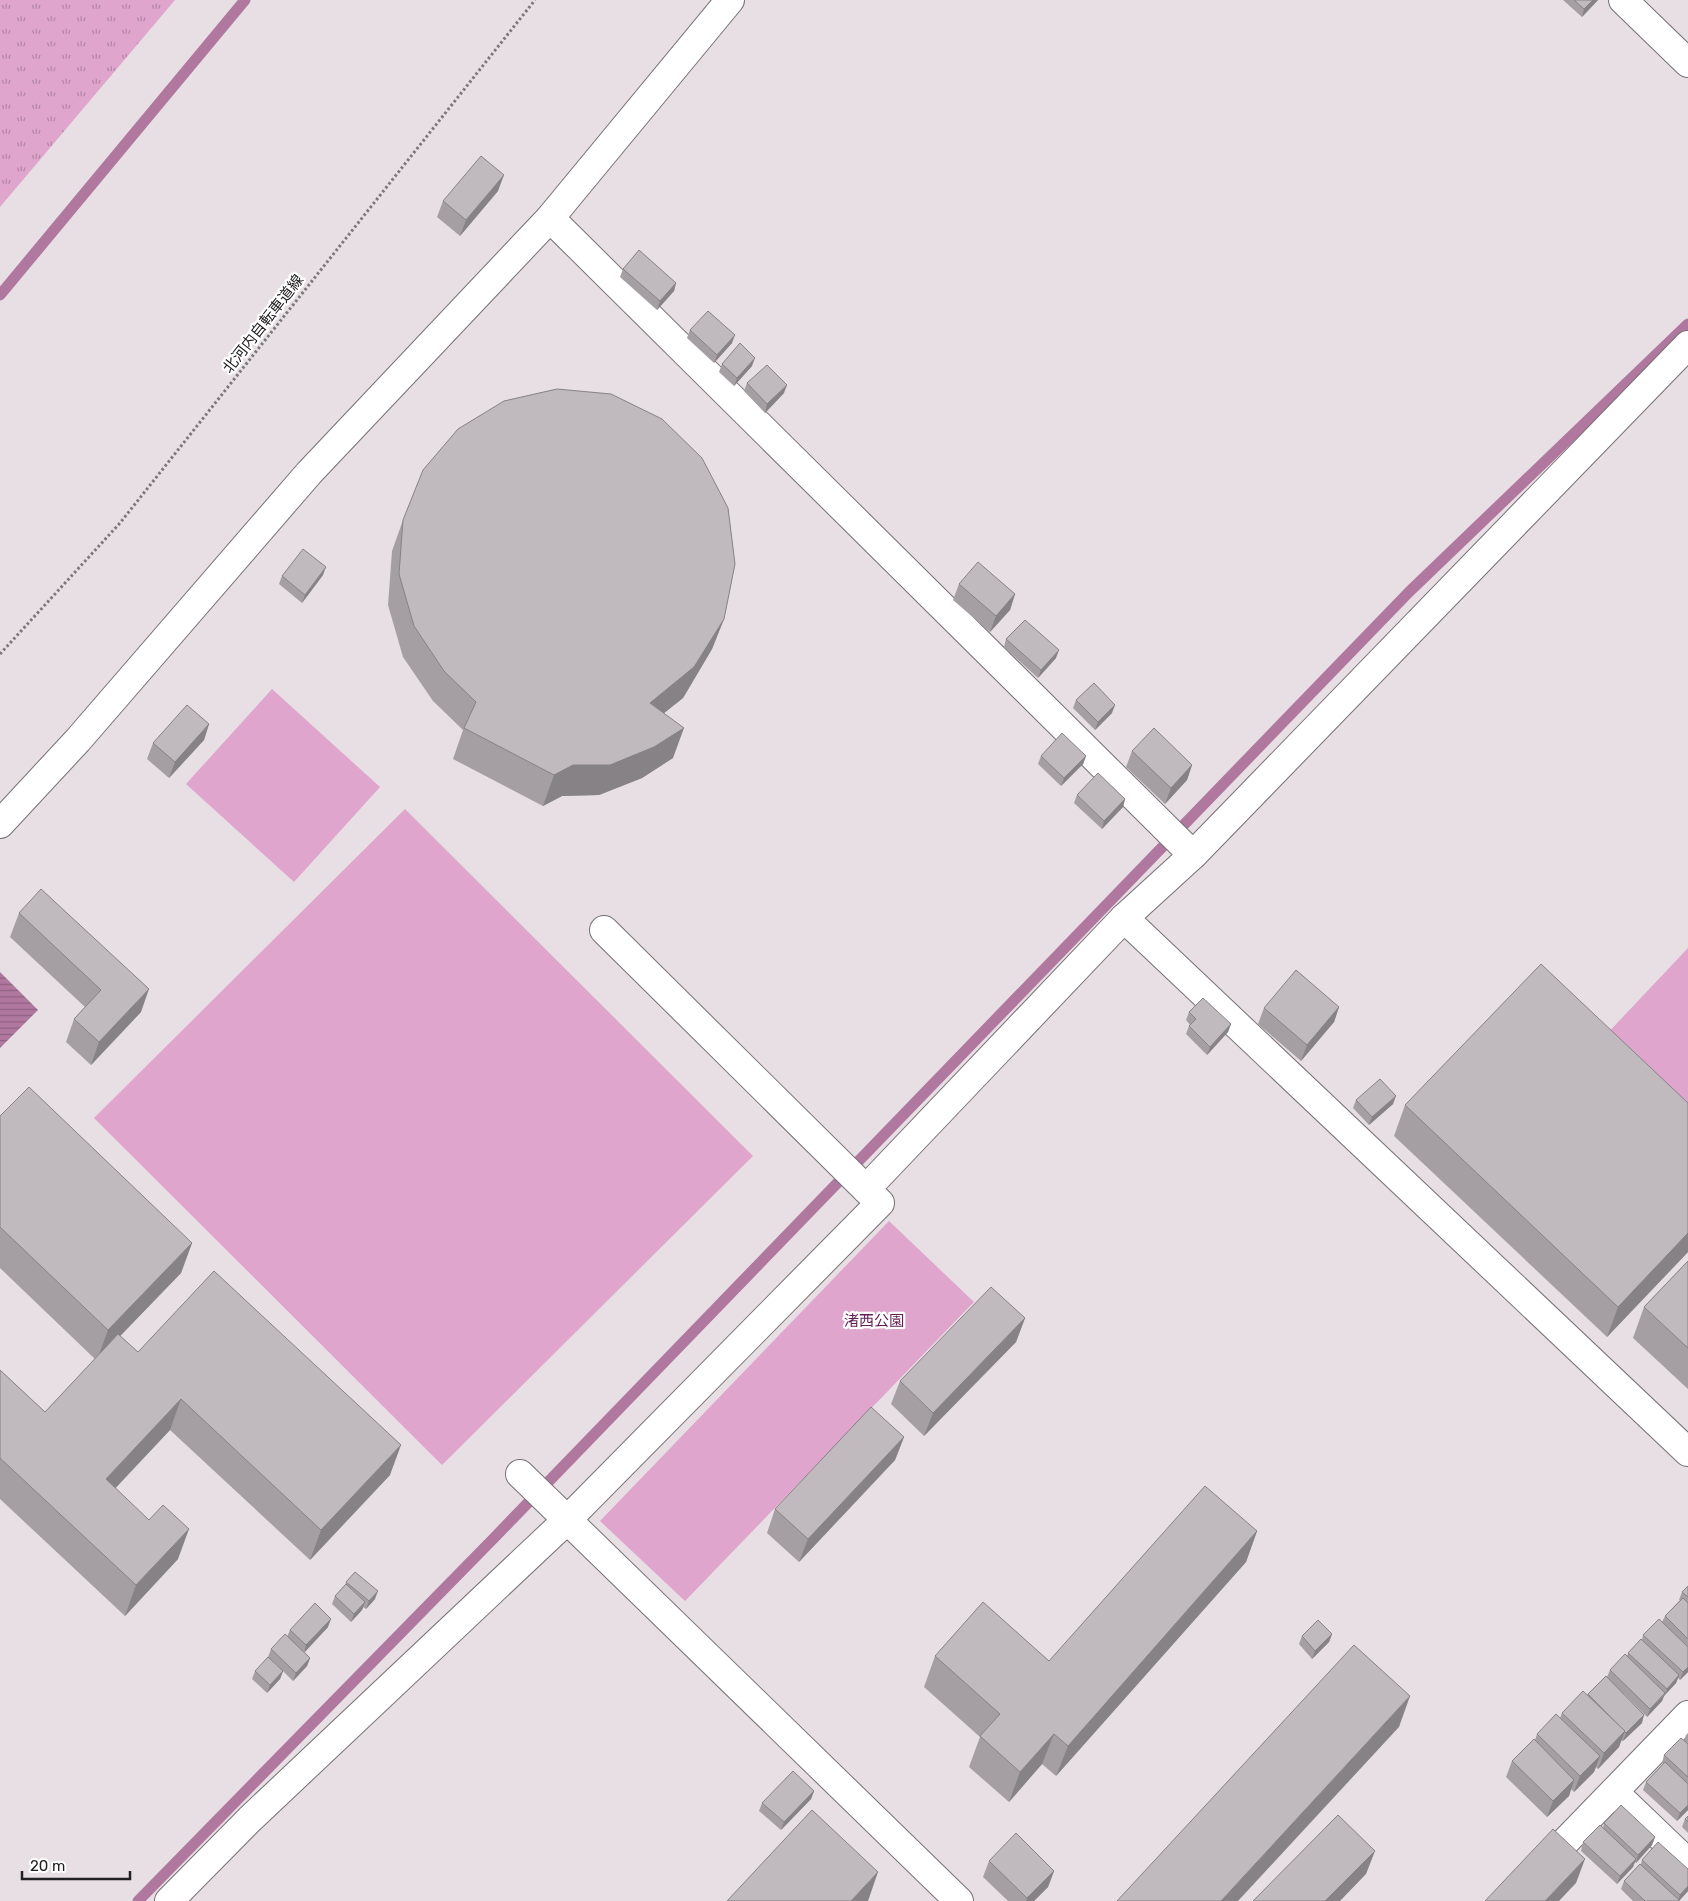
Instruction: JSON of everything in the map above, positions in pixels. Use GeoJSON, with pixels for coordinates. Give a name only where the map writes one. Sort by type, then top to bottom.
{"type":"FeatureCollection","features":[{"type":"Feature","properties":{"kind":"street"},"geometry":{"type":"LineString","coordinates":[[0,824],[78,740],[310,473],[550,218],[730,0]]}},
{"type":"Feature","properties":{"kind":"street"},"geometry":{"type":"LineString","coordinates":[[1623,0],[1688,63]]}},
{"type":"Feature","properties":{"kind":"street"},"geometry":{"type":"LineString","coordinates":[[550,218],[1193,854]]}},
{"type":"Feature","properties":{"kind":"street"},"geometry":{"type":"LineString","coordinates":[[866,1189],[1124,918],[1193,854],[1688,345]]}},
{"type":"Feature","properties":{"kind":"street"},"geometry":{"type":"LineString","coordinates":[[1124,918],[1688,1452]]}},
{"type":"Feature","properties":{"kind":"street"},"geometry":{"type":"LineString","coordinates":[[169,1901],[561,1512],[880,1203],[604,930]]}},
{"type":"Feature","properties":{"kind":"street"},"geometry":{"type":"LineString","coordinates":[[520,1474],[959,1901]]}},
{"type":"Feature","properties":{"kind":"street"},"geometry":{"type":"LineString","coordinates":[[1564,1843],[1688,1715]]}},
{"type":"Feature","properties":{"kind":"street"},"geometry":{"type":"LineString","coordinates":[[1614,1792],[1688,1863]]}},
{"type":"Feature","properties":{"kind":"path","name":"北河内自転車道線"},"geometry":{"type":"LineString","coordinates":[[0,654],[120,523],[535,0]]}},
{"type":"Feature","properties":{"kind":"green space"},"geometry":{"type":"Polygon","coordinates":[[[0,0],[175,0],[0,207],[0,0]]]}},
{"type":"Feature","properties":{"kind":"green space"},"geometry":{"type":"Polygon","coordinates":[[[272,689],[380,787],[294,882],[186,784],[272,689]]]}},
{"type":"Feature","properties":{"kind":"green space"},"geometry":{"type":"Polygon","coordinates":[[[405,809],[753,1156],[442,1465],[94,1118],[405,809]]]}},
{"type":"Feature","properties":{"kind":"green space"},"geometry":{"type":"Polygon","coordinates":[[[1688,948],[1688,1120],[1602,1039],[1688,948]]]}},
{"type":"Feature","properties":{"kind":"green space","name":"渚西公園"},"geometry":{"type":"Polygon","coordinates":[[[889,1221],[974,1302],[685,1601],[600,1521],[889,1221]]]}},
{"type":"Feature","properties":{"kind":"shaded area"},"geometry":{"type":"Polygon","coordinates":[[[0,972],[38,1010],[0,1048],[0,972]]]}},
{"type":"Feature","properties":{"kind":"building"},"geometry":{"type":"Polygon","coordinates":[[[1574,0],[1593,0],[1584,9],[1574,0]]]}},
{"type":"Feature","properties":{"kind":"building"},"geometry":{"type":"Polygon","coordinates":[[[481,156],[504,175],[466,220],[443,201],[481,156]]]}},
{"type":"Feature","properties":{"kind":"building"},"geometry":{"type":"Polygon","coordinates":[[[639,250],[676,283],[660,301],[623,269],[639,250]]]}},
{"type":"Feature","properties":{"kind":"building"},"geometry":{"type":"Polygon","coordinates":[[[708,311],[735,335],[717,355],[690,330],[708,311]]]}},
{"type":"Feature","properties":{"kind":"building"},"geometry":{"type":"Polygon","coordinates":[[[740,343],[755,358],[737,378],[722,364],[740,343]]]}},
{"type":"Feature","properties":{"kind":"building"},"geometry":{"type":"Polygon","coordinates":[[[767,365],[787,385],[767,404],[747,383],[767,365]]]}},
{"type":"Feature","properties":{"kind":"building"},"geometry":{"type":"Polygon","coordinates":[[[557,389],[611,394],[662,419],[702,458],[728,508],[735,564],[724,619],[694,667],[650,703],[684,728],[654,747],[610,765],[573,765],[554,775],[464,728],[476,702],[444,671],[414,626],[399,574],[403,520],[423,470],[458,429],[504,401],[557,389]]]}},
{"type":"Feature","properties":{"kind":"building"},"geometry":{"type":"Polygon","coordinates":[[[303,549],[326,567],[305,595],[282,576],[303,549]]]}},
{"type":"Feature","properties":{"kind":"building"},"geometry":{"type":"Polygon","coordinates":[[[978,562],[1015,594],[996,616],[959,584],[978,562]]]}},
{"type":"Feature","properties":{"kind":"building"},"geometry":{"type":"Polygon","coordinates":[[[1025,620],[1059,650],[1041,670],[1006,639],[1025,620]]]}},
{"type":"Feature","properties":{"kind":"building"},"geometry":{"type":"Polygon","coordinates":[[[1094,683],[1115,705],[1098,722],[1076,700],[1094,683]]]}},
{"type":"Feature","properties":{"kind":"building"},"geometry":{"type":"Polygon","coordinates":[[[187,705],[209,724],[175,762],[153,743],[187,705]]]}},
{"type":"Feature","properties":{"kind":"building"},"geometry":{"type":"Polygon","coordinates":[[[1154,728],[1192,765],[1171,788],[1132,751],[1154,728]]]}},
{"type":"Feature","properties":{"kind":"building"},"geometry":{"type":"Polygon","coordinates":[[[1062,733],[1086,756],[1064,778],[1041,756],[1062,733]]]}},
{"type":"Feature","properties":{"kind":"building"},"geometry":{"type":"Polygon","coordinates":[[[1098,773],[1125,799],[1104,821],[1077,795],[1098,773]]]}},
{"type":"Feature","properties":{"kind":"building"},"geometry":{"type":"Polygon","coordinates":[[[41,889],[149,989],[99,1042],[74,1019],[101,990],[19,913],[41,889]]]}},
{"type":"Feature","properties":{"kind":"building"},"geometry":{"type":"Polygon","coordinates":[[[1541,964],[1688,1103],[1688,1233],[1618,1307],[1405,1105],[1541,964]]]}},
{"type":"Feature","properties":{"kind":"building"},"geometry":{"type":"Polygon","coordinates":[[[1296,970],[1339,1007],[1307,1045],[1264,1008],[1296,970]]]}},
{"type":"Feature","properties":{"kind":"building"},"geometry":{"type":"Polygon","coordinates":[[[1203,998],[1231,1024],[1210,1047],[1189,1026],[1196,1019],[1189,1012],[1203,998]]]}},
{"type":"Feature","properties":{"kind":"building"},"geometry":{"type":"Polygon","coordinates":[[[1380,1079],[1396,1096],[1372,1117],[1356,1100],[1380,1079]]]}},
{"type":"Feature","properties":{"kind":"building"},"geometry":{"type":"Polygon","coordinates":[[[29,1087],[192,1243],[108,1330],[0,1227],[0,1116],[29,1087]]]}},
{"type":"Feature","properties":{"kind":"building"},"geometry":{"type":"Polygon","coordinates":[[[1688,1261],[1688,1348],[1644,1307],[1688,1261]]]}},
{"type":"Feature","properties":{"kind":"building"},"geometry":{"type":"Polygon","coordinates":[[[214,1271],[401,1445],[321,1530],[181,1399],[106,1479],[149,1520],[163,1505],[189,1529],[136,1585],[0,1458],[0,1370],[45,1412],[118,1334],[138,1352],[214,1271]]]}},
{"type":"Feature","properties":{"kind":"building"},"geometry":{"type":"Polygon","coordinates":[[[991,1287],[1025,1318],[933,1413],[900,1381],[991,1287]]]}},
{"type":"Feature","properties":{"kind":"building"},"geometry":{"type":"Polygon","coordinates":[[[871,1407],[904,1437],[808,1539],[775,1509],[871,1407]]]}},
{"type":"Feature","properties":{"kind":"building"},"geometry":{"type":"Polygon","coordinates":[[[1205,1486],[1257,1531],[1068,1746],[1054,1734],[1020,1772],[980,1736],[1000,1714],[935,1656],[983,1602],[1049,1661],[1205,1486]]]}},
{"type":"Feature","properties":{"kind":"building"},"geometry":{"type":"Polygon","coordinates":[[[355,1572],[378,1591],[369,1601],[346,1582],[355,1572]]]}},
{"type":"Feature","properties":{"kind":"building"},"geometry":{"type":"Polygon","coordinates":[[[346,1584],[365,1602],[354,1614],[335,1596],[346,1584]]]}},
{"type":"Feature","properties":{"kind":"building"},"geometry":{"type":"Polygon","coordinates":[[[1688,1586],[1688,1597],[1682,1592],[1688,1586]]]}},
{"type":"Feature","properties":{"kind":"building"},"geometry":{"type":"Polygon","coordinates":[[[1683,1598],[1688,1603],[1688,1639],[1665,1616],[1683,1598]]]}},
{"type":"Feature","properties":{"kind":"building"},"geometry":{"type":"Polygon","coordinates":[[[315,1603],[331,1619],[306,1645],[290,1630],[315,1603]]]}},
{"type":"Feature","properties":{"kind":"building"},"geometry":{"type":"Polygon","coordinates":[[[1659,1619],[1688,1647],[1688,1667],[1683,1672],[1643,1635],[1659,1619]]]}},
{"type":"Feature","properties":{"kind":"building"},"geometry":{"type":"Polygon","coordinates":[[[1318,1620],[1332,1634],[1315,1651],[1302,1636],[1318,1620]]]}},
{"type":"Feature","properties":{"kind":"building"},"geometry":{"type":"Polygon","coordinates":[[[285,1634],[310,1658],[296,1673],[271,1649],[285,1634]]]}},
{"type":"Feature","properties":{"kind":"building"},"geometry":{"type":"Polygon","coordinates":[[[1641,1639],[1679,1675],[1667,1689],[1628,1653],[1641,1639]]]}},
{"type":"Feature","properties":{"kind":"building"},"geometry":{"type":"Polygon","coordinates":[[[1354,1645],[1410,1696],[1221,1901],[1117,1901],[1354,1645]]]}},
{"type":"Feature","properties":{"kind":"building"},"geometry":{"type":"Polygon","coordinates":[[[1625,1654],[1665,1693],[1650,1709],[1610,1670],[1625,1654]]]}},
{"type":"Feature","properties":{"kind":"building"},"geometry":{"type":"Polygon","coordinates":[[[268,1657],[283,1671],[270,1685],[255,1671],[268,1657]]]}},
{"type":"Feature","properties":{"kind":"building"},"geometry":{"type":"Polygon","coordinates":[[[1606,1676],[1644,1715],[1626,1733],[1588,1694],[1606,1676]]]}},
{"type":"Feature","properties":{"kind":"building"},"geometry":{"type":"Polygon","coordinates":[[[1583,1691],[1625,1731],[1604,1753],[1562,1713],[1583,1691]]]}},
{"type":"Feature","properties":{"kind":"building"},"geometry":{"type":"Polygon","coordinates":[[[1556,1714],[1600,1756],[1580,1776],[1537,1734],[1556,1714]]]}},
{"type":"Feature","properties":{"kind":"building"},"geometry":{"type":"Polygon","coordinates":[[[1681,1738],[1688,1744],[1688,1777],[1664,1755],[1681,1738]]]}},
{"type":"Feature","properties":{"kind":"building"},"geometry":{"type":"Polygon","coordinates":[[[1534,1739],[1574,1780],[1553,1801],[1512,1761],[1534,1739]]]}},
{"type":"Feature","properties":{"kind":"building"},"geometry":{"type":"Polygon","coordinates":[[[1665,1762],[1688,1784],[1688,1805],[1680,1813],[1646,1782],[1665,1762]]]}},
{"type":"Feature","properties":{"kind":"building"},"geometry":{"type":"Polygon","coordinates":[[[793,1771],[814,1791],[784,1822],[762,1803],[793,1771]]]}},
{"type":"Feature","properties":{"kind":"building"},"geometry":{"type":"Polygon","coordinates":[[[1621,1805],[1655,1837],[1638,1855],[1604,1823],[1621,1805]]]}},
{"type":"Feature","properties":{"kind":"building"},"geometry":{"type":"Polygon","coordinates":[[[812,1810],[878,1872],[851,1901],[727,1901],[812,1810]]]}},
{"type":"Feature","properties":{"kind":"building"},"geometry":{"type":"Polygon","coordinates":[[[1338,1815],[1375,1851],[1325,1901],[1253,1901],[1338,1815]]]}},
{"type":"Feature","properties":{"kind":"building"},"geometry":{"type":"Polygon","coordinates":[[[1600,1825],[1636,1859],[1620,1876],[1583,1842],[1600,1825]]]}},
{"type":"Feature","properties":{"kind":"building"},"geometry":{"type":"Polygon","coordinates":[[[1553,1829],[1585,1859],[1545,1901],[1485,1901],[1553,1829]]]}},
{"type":"Feature","properties":{"kind":"building"},"geometry":{"type":"Polygon","coordinates":[[[1016,1833],[1054,1871],[1027,1898],[989,1861],[1016,1833]]]}},
{"type":"Feature","properties":{"kind":"building"},"geometry":{"type":"Polygon","coordinates":[[[1658,1842],[1688,1869],[1688,1886],[1680,1895],[1642,1860],[1658,1842]]]}},
{"type":"Feature","properties":{"kind":"building"},"geometry":{"type":"Polygon","coordinates":[[[1640,1864],[1679,1900],[1645,1901],[1624,1881],[1640,1864]]]}},
{"type":"Feature","properties":{"kind":"waterway"},"geometry":{"type":"LineString","coordinates":[[0,295],[245,0]]}},
{"type":"Feature","properties":{"kind":"waterway"},"geometry":{"type":"LineString","coordinates":[[138,1901],[494,1538],[1409,592],[1688,324]]}}]}
